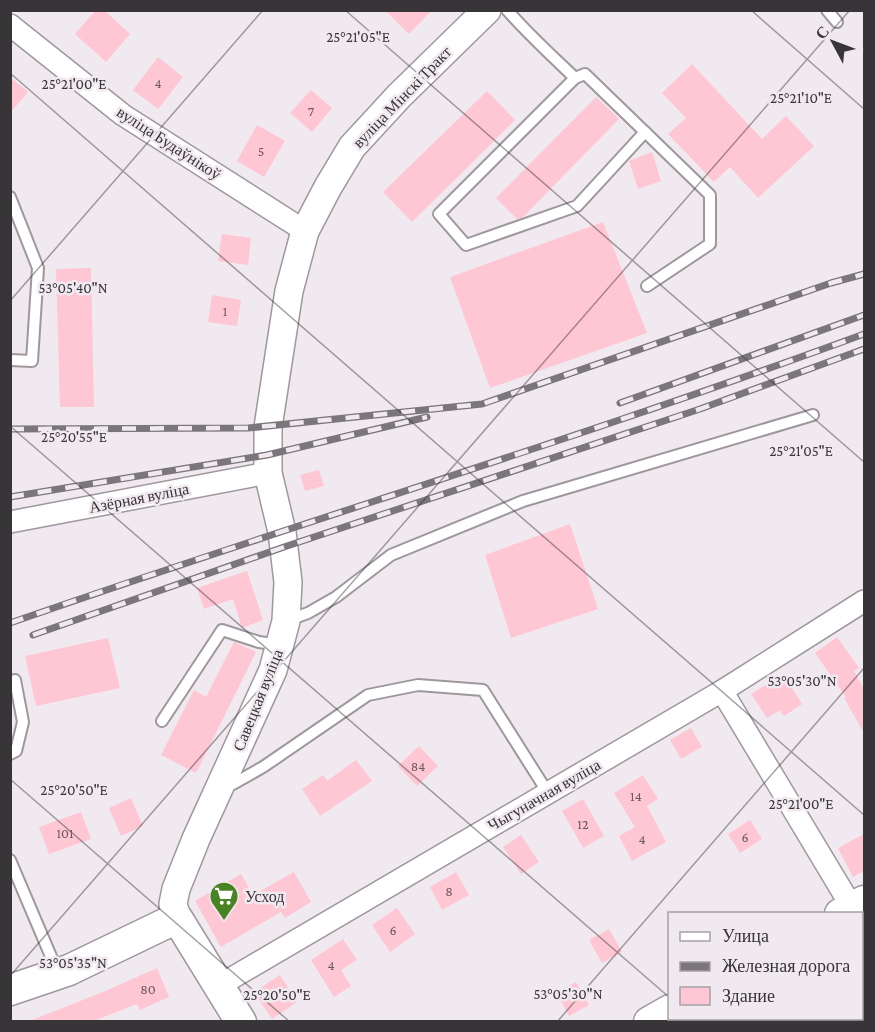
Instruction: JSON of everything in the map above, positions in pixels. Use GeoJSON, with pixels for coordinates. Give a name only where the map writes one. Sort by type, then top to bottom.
{"type":"FeatureCollection","features":[{"type":"Feature","properties":{"kind":"main road"},"geometry":{"type":"LineString","coordinates":[[10,990],[58,973],[177,918],[241,1022]]}},
{"type":"Feature","properties":{"kind":"main road"},"geometry":{"type":"LineString","coordinates":[[649,1022],[668,1011]]}},
{"type":"Feature","properties":{"kind":"street","name":"вуліца Мінскі Тракт"},"geometry":{"type":"LineString","coordinates":[[289,291],[305,231],[352,147],[399,96],[487,10]]}},
{"type":"Feature","properties":{"kind":"street","name":"вуліца Будаўнікоў"},"geometry":{"type":"LineString","coordinates":[[10,25],[123,115],[305,231]]}},
{"type":"Feature","properties":{"kind":"street","name":"Савецкая вуліца"},"geometry":{"type":"LineString","coordinates":[[177,918],[173,904],[176,889],[273,670],[283,633],[288,582],[284,547],[268,473],[268,427],[289,291]]}},
{"type":"Feature","properties":{"kind":"street","name":"Азёрная вуліца"},"geometry":{"type":"LineString","coordinates":[[10,522],[268,473]]}},
{"type":"Feature","properties":{"kind":"street","name":"Чыгуначная вуліца"},"geometry":{"type":"LineString","coordinates":[[220,985],[722,691],[864,601]]}},
{"type":"Feature","properties":{"kind":"street"},"geometry":{"type":"LineString","coordinates":[[722,691],[855,912]]}},
{"type":"Feature","properties":{"kind":"lane"},"geometry":{"type":"LineString","coordinates":[[507,10],[529,35],[575,78]]}},
{"type":"Feature","properties":{"kind":"lane"},"geometry":{"type":"LineString","coordinates":[[827,10],[837,22]]}},
{"type":"Feature","properties":{"kind":"lane"},"geometry":{"type":"LineString","coordinates":[[645,132],[577,206],[466,245],[439,214],[575,78],[585,74],[645,132],[710,195],[710,244],[647,286]]}},
{"type":"Feature","properties":{"kind":"lane"},"geometry":{"type":"LineString","coordinates":[[10,197],[38,268],[32,361],[10,360]]}},
{"type":"Feature","properties":{"kind":"lane"},"geometry":{"type":"LineString","coordinates":[[162,722],[222,630],[259,642],[283,633],[308,613],[336,597],[391,555],[523,501],[813,415]]}},
{"type":"Feature","properties":{"kind":"lane"},"geometry":{"type":"LineString","coordinates":[[10,754],[16,751],[24,722],[15,680]]}},
{"type":"Feature","properties":{"kind":"lane"},"geometry":{"type":"LineString","coordinates":[[221,785],[233,784],[262,767],[369,695],[418,685],[483,690],[548,793]]}},
{"type":"Feature","properties":{"kind":"lane"},"geometry":{"type":"LineString","coordinates":[[10,860],[58,973]]}},
{"type":"Feature","properties":{"kind":"building"},"geometry":{"type":"Polygon","coordinates":[[[96,10],[104,10],[130,34],[106,62],[75,34],[96,10]]]}},
{"type":"Feature","properties":{"kind":"building"},"geometry":{"type":"Polygon","coordinates":[[[385,10],[432,10],[409,34],[385,10]]]}},
{"type":"Feature","properties":{"kind":"building"},"geometry":{"type":"Polygon","coordinates":[[[158,57],[183,77],[158,109],[133,90],[158,57]]]}},
{"type":"Feature","properties":{"kind":"building"},"geometry":{"type":"Polygon","coordinates":[[[692,64],[762,139],[786,116],[814,146],[758,198],[730,167],[714,182],[668,134],[686,118],[662,93],[692,64]]]}},
{"type":"Feature","properties":{"kind":"building"},"geometry":{"type":"Polygon","coordinates":[[[10,77],[28,92],[10,113],[10,77]]]}},
{"type":"Feature","properties":{"kind":"building"},"geometry":{"type":"Polygon","coordinates":[[[311,90],[332,108],[312,132],[290,113],[311,90]]]}},
{"type":"Feature","properties":{"kind":"building"},"geometry":{"type":"Polygon","coordinates":[[[487,91],[515,120],[412,222],[383,192],[487,91]]]}},
{"type":"Feature","properties":{"kind":"building"},"geometry":{"type":"Polygon","coordinates":[[[596,97],[619,119],[523,217],[517,219],[496,198],[596,97]]]}},
{"type":"Feature","properties":{"kind":"building"},"geometry":{"type":"Polygon","coordinates":[[[257,125],[285,141],[264,177],[237,161],[257,125]]]}},
{"type":"Feature","properties":{"kind":"building"},"geometry":{"type":"Polygon","coordinates":[[[652,152],[661,181],[638,189],[629,161],[652,152]]]}},
{"type":"Feature","properties":{"kind":"building"},"geometry":{"type":"Polygon","coordinates":[[[603,222],[647,333],[490,388],[450,277],[603,222]]]}},
{"type":"Feature","properties":{"kind":"building"},"geometry":{"type":"Polygon","coordinates":[[[222,234],[251,238],[248,265],[218,261],[222,234]]]}},
{"type":"Feature","properties":{"kind":"building"},"geometry":{"type":"Polygon","coordinates":[[[91,268],[94,407],[60,407],[56,269],[91,268]]]}},
{"type":"Feature","properties":{"kind":"building"},"geometry":{"type":"Polygon","coordinates":[[[212,295],[241,300],[237,326],[208,322],[212,295]]]}},
{"type":"Feature","properties":{"kind":"building"},"geometry":{"type":"Polygon","coordinates":[[[319,470],[324,486],[305,491],[300,475],[319,470]]]}},
{"type":"Feature","properties":{"kind":"building"},"geometry":{"type":"Polygon","coordinates":[[[570,524],[598,609],[511,638],[485,555],[570,524]]]}},
{"type":"Feature","properties":{"kind":"building"},"geometry":{"type":"Polygon","coordinates":[[[247,571],[263,620],[242,628],[233,599],[204,609],[197,588],[247,571]]]}},
{"type":"Feature","properties":{"kind":"building"},"geometry":{"type":"Polygon","coordinates":[[[837,637],[859,668],[854,671],[864,689],[864,733],[844,698],[846,697],[815,653],[837,637]]]}},
{"type":"Feature","properties":{"kind":"building"},"geometry":{"type":"Polygon","coordinates":[[[108,638],[120,688],[36,706],[25,656],[108,638]]]}},
{"type":"Feature","properties":{"kind":"building"},"geometry":{"type":"Polygon","coordinates":[[[234,642],[256,652],[196,773],[161,755],[194,690],[206,697],[234,642]]]}},
{"type":"Feature","properties":{"kind":"building"},"geometry":{"type":"Polygon","coordinates":[[[783,674],[802,704],[784,716],[780,710],[767,718],[751,694],[783,674]]]}},
{"type":"Feature","properties":{"kind":"building"},"geometry":{"type":"Polygon","coordinates":[[[691,728],[702,747],[681,759],[670,740],[691,728]]]}},
{"type":"Feature","properties":{"kind":"building"},"geometry":{"type":"Polygon","coordinates":[[[419,746],[438,766],[417,786],[398,766],[419,746]]]}},
{"type":"Feature","properties":{"kind":"building"},"geometry":{"type":"Polygon","coordinates":[[[356,760],[372,781],[320,816],[302,789],[323,775],[327,781],[356,760]]]}},
{"type":"Feature","properties":{"kind":"building"},"geometry":{"type":"Polygon","coordinates":[[[643,775],[658,799],[647,806],[666,842],[632,861],[619,836],[635,827],[614,793],[643,775]]]}},
{"type":"Feature","properties":{"kind":"building"},"geometry":{"type":"Polygon","coordinates":[[[131,798],[143,826],[121,836],[109,808],[131,798]]]}},
{"type":"Feature","properties":{"kind":"building"},"geometry":{"type":"Polygon","coordinates":[[[583,799],[604,836],[583,848],[562,811],[583,799]]]}},
{"type":"Feature","properties":{"kind":"building"},"geometry":{"type":"Polygon","coordinates":[[[81,812],[91,839],[49,854],[39,827],[81,812]]]}},
{"type":"Feature","properties":{"kind":"building"},"geometry":{"type":"Polygon","coordinates":[[[750,820],[762,839],[740,853],[728,834],[750,820]]]}},
{"type":"Feature","properties":{"kind":"building"},"geometry":{"type":"Polygon","coordinates":[[[864,834],[864,871],[853,877],[838,848],[864,834]]]}},
{"type":"Feature","properties":{"kind":"building"},"geometry":{"type":"Polygon","coordinates":[[[521,835],[539,862],[521,874],[503,847],[521,835]]]}},
{"type":"Feature","properties":{"kind":"building"},"geometry":{"type":"Polygon","coordinates":[[[294,872],[311,902],[285,918],[281,912],[221,947],[195,901],[241,874],[253,895],[294,872]]]}},
{"type":"Feature","properties":{"kind":"building"},"geometry":{"type":"Polygon","coordinates":[[[456,872],[469,895],[442,910],[430,887],[456,872]]]}},
{"type":"Feature","properties":{"kind":"building"},"geometry":{"type":"Polygon","coordinates":[[[397,908],[415,934],[390,952],[372,925],[397,908]]]}},
{"type":"Feature","properties":{"kind":"building"},"geometry":{"type":"Polygon","coordinates":[[[609,929],[622,952],[602,963],[589,940],[609,929]]]}},
{"type":"Feature","properties":{"kind":"building"},"geometry":{"type":"Polygon","coordinates":[[[343,939],[357,960],[341,970],[351,986],[334,997],[311,960],[343,939]]]}},
{"type":"Feature","properties":{"kind":"building"},"geometry":{"type":"Polygon","coordinates":[[[157,968],[169,997],[140,1010],[137,1004],[91,1022],[27,1022],[103,992],[157,968]]]}},
{"type":"Feature","properties":{"kind":"building"},"geometry":{"type":"Polygon","coordinates":[[[280,975],[297,1002],[272,1019],[254,992],[280,975]]]}},
{"type":"Feature","properties":{"kind":"building"},"geometry":{"type":"Polygon","coordinates":[[[576,982],[589,1005],[569,1016],[556,992],[576,982]]]}},
{"type":"Feature","properties":{"kind":"railway"},"geometry":{"type":"LineString","coordinates":[[10,429],[248,428],[482,404],[831,283],[864,274]]}},
{"type":"Feature","properties":{"kind":"railway"},"geometry":{"type":"LineString","coordinates":[[620,403],[864,315]]}},
{"type":"Feature","properties":{"kind":"railway"},"geometry":{"type":"LineString","coordinates":[[10,623],[652,409],[864,334]]}},
{"type":"Feature","properties":{"kind":"railway"},"geometry":{"type":"LineString","coordinates":[[33,635],[284,547],[700,409],[864,349]]}},
{"type":"Feature","properties":{"kind":"railway"},"geometry":{"type":"LineString","coordinates":[[10,497],[267,455],[427,417]]}},
{"type":"Feature","properties":{"kind":"place","name":"Усход"},"geometry":{"type":"Point","coordinates":[224,922]}}]}
